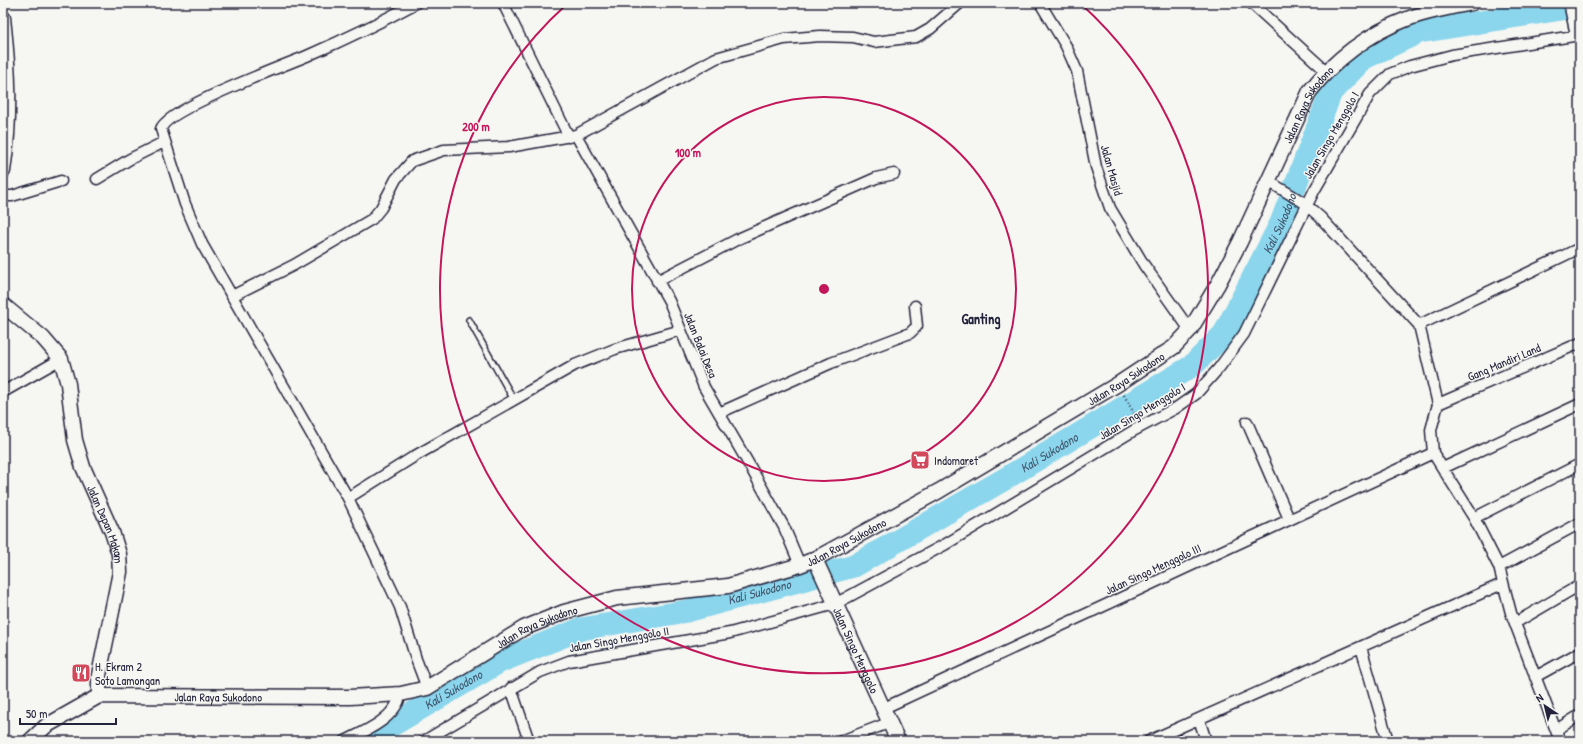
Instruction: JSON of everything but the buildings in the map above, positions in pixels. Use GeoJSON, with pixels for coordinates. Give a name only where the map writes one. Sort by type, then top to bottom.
{"type":"FeatureCollection","features":[{"type":"Feature","properties":{"kind":"main road","name":"Jalan Raya Sukodono"},"geometry":{"type":"LineString","coordinates":[[30,741],[46,726],[99,696],[350,697],[400,694],[427,688],[524,628],[564,612],[617,598],[728,586],[816,561],[939,491],[1118,384],[1174,347],[1190,330],[1234,254],[1271,182],[1310,91],[1326,71],[1379,32],[1408,18],[1472,3]]}},
{"type":"Feature","properties":{"kind":"main road"},"geometry":{"type":"LineString","coordinates":[[3,18],[9,135],[3,171]]}},
{"type":"Feature","properties":{"kind":"main road"},"geometry":{"type":"LineString","coordinates":[[3,305],[43,338],[61,359]]}},
{"type":"Feature","properties":{"kind":"main road","name":"Jalan Depan Makam"},"geometry":{"type":"LineString","coordinates":[[61,359],[68,384],[72,425],[83,467],[112,532],[120,566],[99,675],[99,696]]}},
{"type":"Feature","properties":{"kind":"main road","name":"Jalan Singo Menggolo"},"geometry":{"type":"LineString","coordinates":[[816,561],[891,722],[898,741]]}},
{"type":"Feature","properties":{"kind":"street"},"geometry":{"type":"LineString","coordinates":[[416,3],[381,22],[309,55],[260,74],[211,96],[172,118],[162,125],[161,129],[164,142],[202,244],[348,498],[400,607],[416,659],[427,688]]}},
{"type":"Feature","properties":{"kind":"street","name":"Jalan Balai Desa"},"geometry":{"type":"LineString","coordinates":[[503,3],[573,136],[658,280],[669,301],[704,387],[784,527],[800,565]]}},
{"type":"Feature","properties":{"kind":"street"},"geometry":{"type":"LineString","coordinates":[[232,296],[294,265],[372,219],[381,208],[396,179],[412,161],[444,150],[509,147],[573,136],[716,58],[784,39],[820,36],[853,37],[874,42],[916,37],[930,29],[960,3]]}},
{"type":"Feature","properties":{"kind":"street","name":"Jalan Masjid"},"geometry":{"type":"LineString","coordinates":[[1040,3],[1063,40],[1077,71],[1096,167],[1110,208],[1144,265],[1190,330]]}},
{"type":"Feature","properties":{"kind":"street"},"geometry":{"type":"LineString","coordinates":[[1251,3],[1326,71]]}},
{"type":"Feature","properties":{"kind":"street"},"geometry":{"type":"LineString","coordinates":[[1569,3],[1577,32]]}},
{"type":"Feature","properties":{"kind":"street","name":"Jalan Singo Menggolo I"},"geometry":{"type":"LineString","coordinates":[[834,600],[946,544],[1133,430],[1176,408],[1196,394],[1219,368],[1244,334],[1305,204],[1370,94],[1390,74],[1410,66],[1452,55],[1577,32]]}},
{"type":"Feature","properties":{"kind":"street"},"geometry":{"type":"LineString","coordinates":[[97,179],[130,158],[164,142]]}},
{"type":"Feature","properties":{"kind":"street"},"geometry":{"type":"LineString","coordinates":[[658,280],[746,236],[876,178],[894,174]]}},
{"type":"Feature","properties":{"kind":"street"},"geometry":{"type":"LineString","coordinates":[[3,196],[12,196],[61,181]]}},
{"type":"Feature","properties":{"kind":"street"},"geometry":{"type":"LineString","coordinates":[[1271,182],[1305,204],[1333,229],[1419,325],[1438,404],[1431,430],[1433,454],[1474,518],[1499,567],[1502,584],[1515,623],[1560,741]]}},
{"type":"Feature","properties":{"kind":"street"},"geometry":{"type":"LineString","coordinates":[[1419,325],[1580,248]]}},
{"type":"Feature","properties":{"kind":"street"},"geometry":{"type":"LineString","coordinates":[[719,413],[832,363],[910,333],[917,326],[915,306]]}},
{"type":"Feature","properties":{"kind":"street"},"geometry":{"type":"LineString","coordinates":[[348,498],[415,456],[575,365],[615,349],[681,330]]}},
{"type":"Feature","properties":{"kind":"street","name":"Gang Mandiri Land"},"geometry":{"type":"LineString","coordinates":[[1438,404],[1580,343]]}},
{"type":"Feature","properties":{"kind":"street"},"geometry":{"type":"LineString","coordinates":[[3,392],[61,359]]}},
{"type":"Feature","properties":{"kind":"street"},"geometry":{"type":"LineString","coordinates":[[1443,468],[1580,404]]}},
{"type":"Feature","properties":{"kind":"street"},"geometry":{"type":"LineString","coordinates":[[1247,422],[1289,519]]}},
{"type":"Feature","properties":{"kind":"street","name":"Jalan Singo Menggolo III"},"geometry":{"type":"LineString","coordinates":[[884,708],[982,664],[1289,519],[1433,454]]}},
{"type":"Feature","properties":{"kind":"street"},"geometry":{"type":"LineString","coordinates":[[1474,518],[1580,464]]}},
{"type":"Feature","properties":{"kind":"street"},"geometry":{"type":"LineString","coordinates":[[1499,567],[1580,523]]}},
{"type":"Feature","properties":{"kind":"street"},"geometry":{"type":"LineString","coordinates":[[1155,740],[1502,584]]}},
{"type":"Feature","properties":{"kind":"street"},"geometry":{"type":"LineString","coordinates":[[1515,623],[1580,585]]}},
{"type":"Feature","properties":{"kind":"street","name":"Jalan Singo Menggolo II"},"geometry":{"type":"LineString","coordinates":[[428,740],[511,688],[540,672],[569,661],[730,633],[834,600]]}},
{"type":"Feature","properties":{"kind":"street"},"geometry":{"type":"LineString","coordinates":[[1361,647],[1388,741]]}},
{"type":"Feature","properties":{"kind":"street"},"geometry":{"type":"LineString","coordinates":[[1536,677],[1580,652]]}},
{"type":"Feature","properties":{"kind":"street"},"geometry":{"type":"LineString","coordinates":[[511,688],[529,741]]}},
{"type":"Feature","properties":{"kind":"street"},"geometry":{"type":"LineString","coordinates":[[345,741],[390,715],[398,703],[400,694]]}},
{"type":"Feature","properties":{"kind":"street"},"geometry":{"type":"LineString","coordinates":[[1556,730],[1580,715]]}},
{"type":"Feature","properties":{"kind":"street"},"geometry":{"type":"LineString","coordinates":[[1200,719],[1206,741]]}},
{"type":"Feature","properties":{"kind":"street"},"geometry":{"type":"LineString","coordinates":[[841,741],[891,722]]}},
{"type":"Feature","properties":{"kind":"lane"},"geometry":{"type":"LineString","coordinates":[[469,320],[514,400]]}},
{"type":"Feature","properties":{"kind":"path"},"geometry":{"type":"LineString","coordinates":[[1121,390],[1138,420]]}},
{"type":"Feature","properties":{"kind":"waterway","name":"Kali Sukodono"},"geometry":{"type":"LineString","coordinates":[[365,741],[501,661],[581,629],[687,611],[854,566],[1003,480],[1192,366],[1224,334],[1281,223],[1331,92],[1364,58],[1419,32],[1580,6]]}},
{"type":"Feature","properties":{"kind":"place","name":"Indomaret"},"geometry":{"type":"Point","coordinates":[920,460]}},
{"type":"Feature","properties":{"kind":"place","name":"H. Ekram 2 Soto Lamongan"},"geometry":{"type":"Point","coordinates":[81,673]}},
{"type":"Feature","properties":{"kind":"district","name":"Ganting"},"geometry":{"type":"Point","coordinates":[981,318]}}]}
